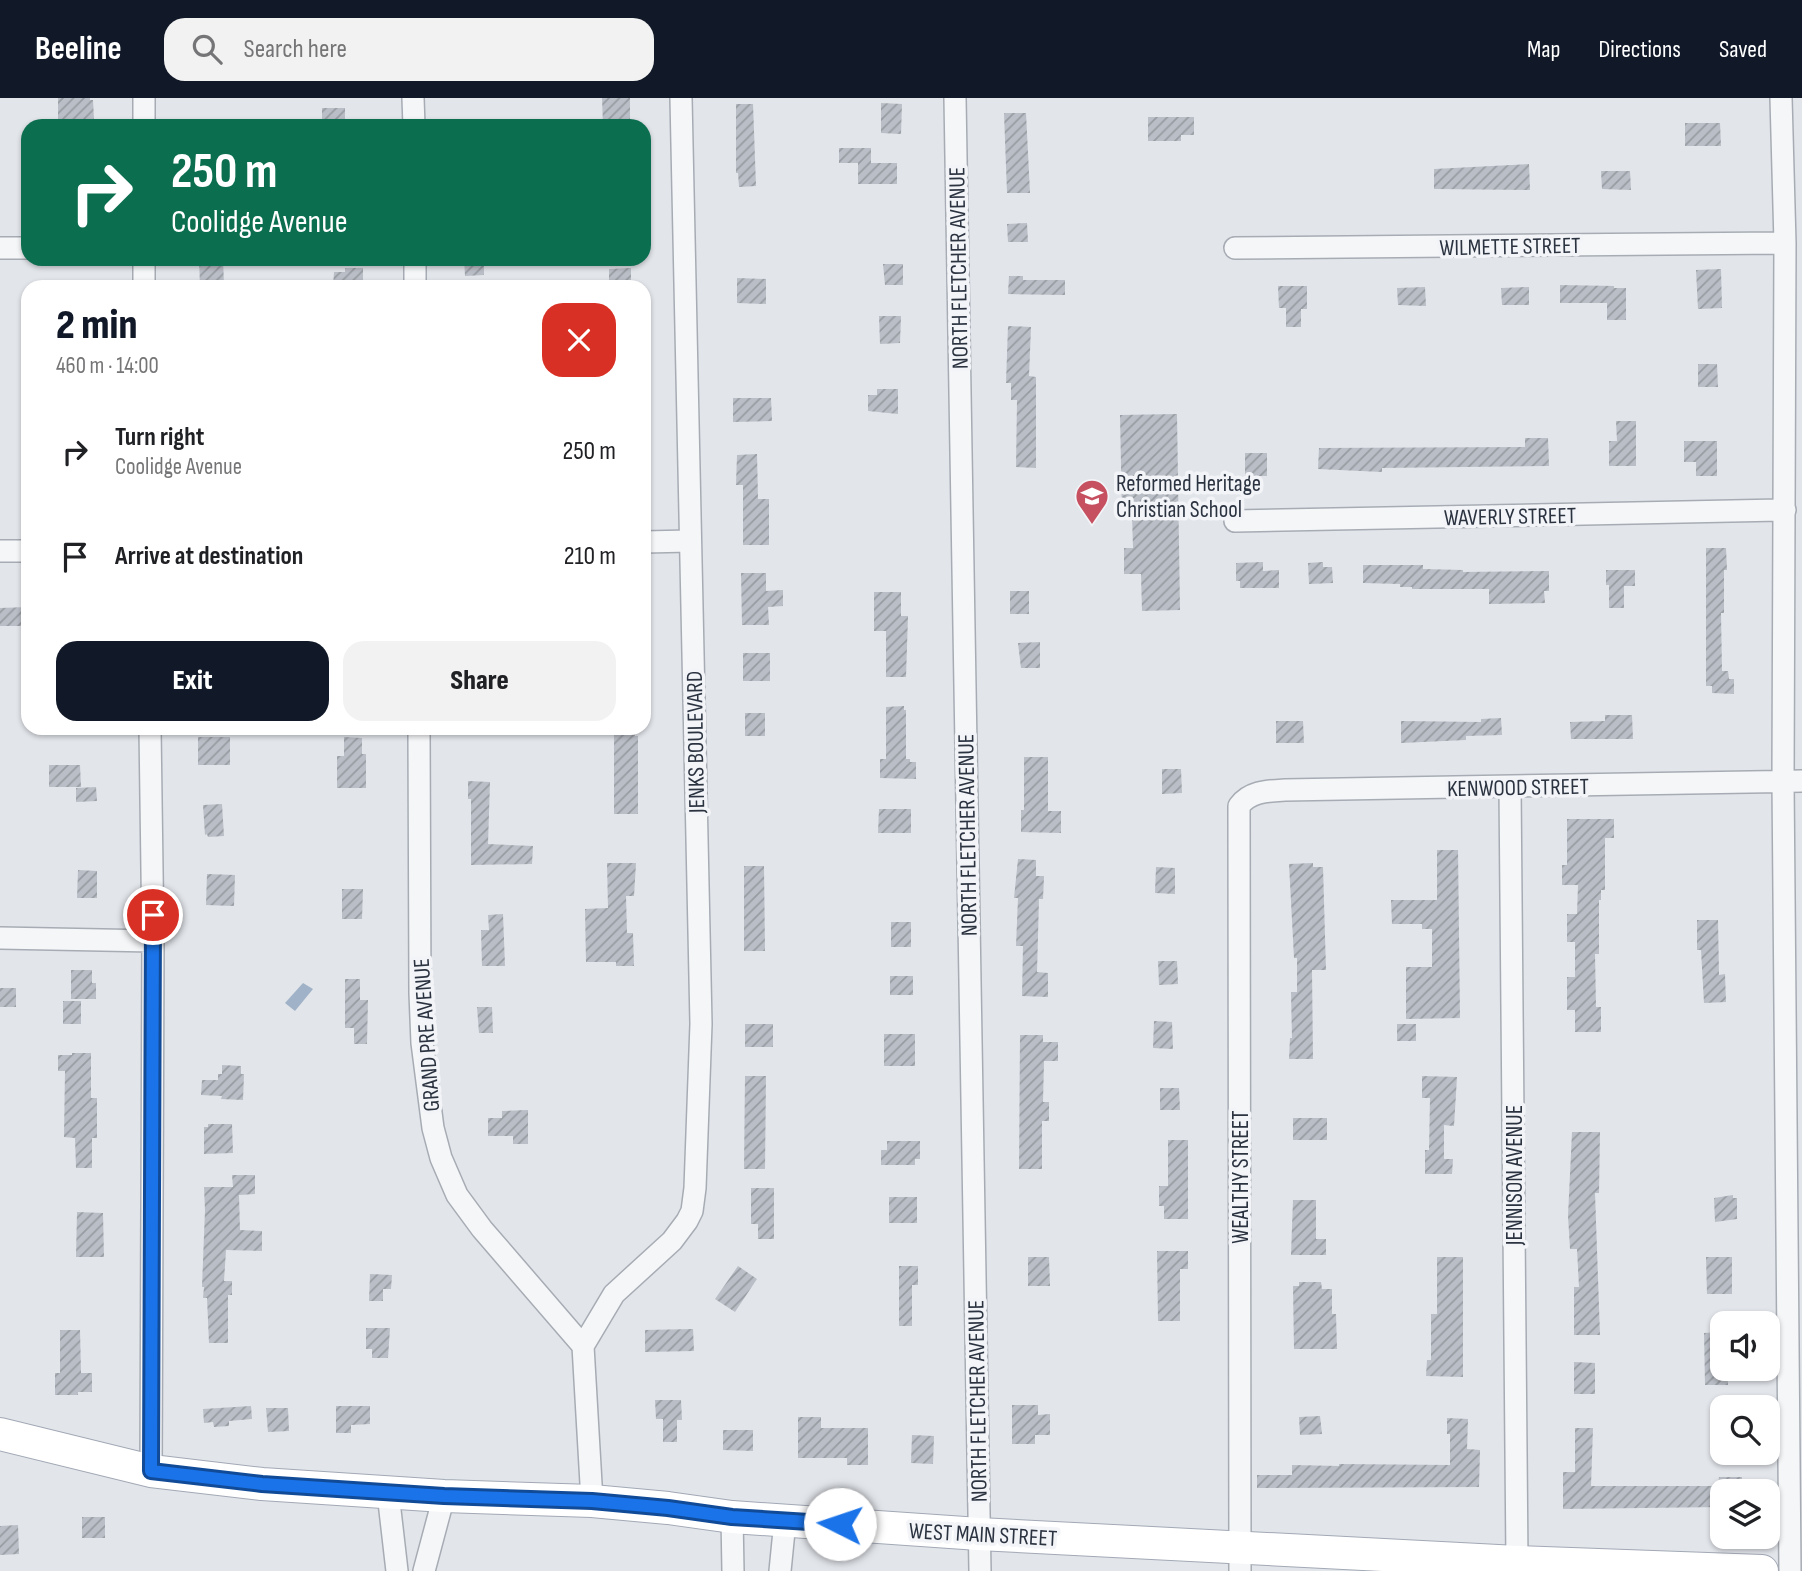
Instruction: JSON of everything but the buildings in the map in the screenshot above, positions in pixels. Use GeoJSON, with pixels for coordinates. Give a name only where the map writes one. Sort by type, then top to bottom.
{"type":"FeatureCollection","features":[{"type":"Feature","properties":{"kind":"main road","name":"WEST MAIN STREET"},"geometry":{"type":"LineString","coordinates":[[0,1434],[151,1471],[262,1484],[444,1496],[592,1501],[732,1517],[979,1534],[1241,1559],[1517,1562],[1762,1571]]}},
{"type":"Feature","properties":{"kind":"street"},"geometry":{"type":"LineString","coordinates":[[144,98],[144,119]]}},
{"type":"Feature","properties":{"kind":"street"},"geometry":{"type":"LineString","coordinates":[[413,98],[414,119]]}},
{"type":"Feature","properties":{"kind":"street","name":"JENKS BOULEVARD"},"geometry":{"type":"LineString","coordinates":[[583,1346],[614,1294],[671,1241],[692,1211],[701,1024],[681,98]]}},
{"type":"Feature","properties":{"kind":"street","name":"NORTH FLETCHER AVENUE"},"geometry":{"type":"LineString","coordinates":[[955,98],[980,1571]]}},
{"type":"Feature","properties":{"kind":"street"},"geometry":{"type":"LineString","coordinates":[[1781,98],[1785,243],[1785,510],[1793,781],[1790,1571]]}},
{"type":"Feature","properties":{"kind":"street","name":"WILMETTE STREET"},"geometry":{"type":"LineString","coordinates":[[1235,248],[1785,243]]}},
{"type":"Feature","properties":{"kind":"street"},"geometry":{"type":"LineString","coordinates":[[0,248],[21,248]]}},
{"type":"Feature","properties":{"kind":"street","name":"WAVERLY STREET"},"geometry":{"type":"LineString","coordinates":[[1235,521],[1785,510]]}},
{"type":"Feature","properties":{"kind":"street"},"geometry":{"type":"LineString","coordinates":[[651,542],[690,541]]}},
{"type":"Feature","properties":{"kind":"street"},"geometry":{"type":"LineString","coordinates":[[0,551],[21,551]]}},
{"type":"Feature","properties":{"kind":"street"},"geometry":{"type":"LineString","coordinates":[[149,735],[153,941],[151,1471]]}},
{"type":"Feature","properties":{"kind":"street","name":"GRAND PRE AVENUE"},"geometry":{"type":"LineString","coordinates":[[419,735],[422,1043],[427,1095],[440,1158],[457,1195],[482,1229],[583,1346]]}},
{"type":"Feature","properties":{"kind":"street","name":"KENWOOD STREET"},"geometry":{"type":"LineString","coordinates":[[1239,806],[1253,794],[1285,790],[1793,781]]}},
{"type":"Feature","properties":{"kind":"street","name":"JENNISON AVENUE"},"geometry":{"type":"LineString","coordinates":[[1510,788],[1517,1562]]}},
{"type":"Feature","properties":{"kind":"street","name":"WEALTHY STREET"},"geometry":{"type":"LineString","coordinates":[[1239,806],[1241,1559]]}},
{"type":"Feature","properties":{"kind":"street"},"geometry":{"type":"LineString","coordinates":[[0,938],[153,941]]}},
{"type":"Feature","properties":{"kind":"street"},"geometry":{"type":"LineString","coordinates":[[583,1346],[592,1501]]}},
{"type":"Feature","properties":{"kind":"street"},"geometry":{"type":"LineString","coordinates":[[387,1493],[397,1571]]}},
{"type":"Feature","properties":{"kind":"street"},"geometry":{"type":"LineString","coordinates":[[424,1571],[444,1496]]}},
{"type":"Feature","properties":{"kind":"street"},"geometry":{"type":"LineString","coordinates":[[732,1517],[733,1571]]}},
{"type":"Feature","properties":{"kind":"street"},"geometry":{"type":"LineString","coordinates":[[780,1571],[785,1521]]}},
{"type":"Feature","properties":{"kind":"water"},"geometry":{"type":"Polygon","coordinates":[[[303,983],[313,989],[295,1011],[285,1003],[303,983]]]}},
{"type":"Feature","properties":{"kind":"place","name":"Reformed Heritage Christian School"},"geometry":{"type":"Point","coordinates":[1092,526]}},
{"type":"Feature","properties":{"kind":"route"},"geometry":{"type":"LineString","coordinates":[[153,915],[151,1471],[262,1484],[444,1496],[592,1501],[732,1517],[840,1524]]}}]}
